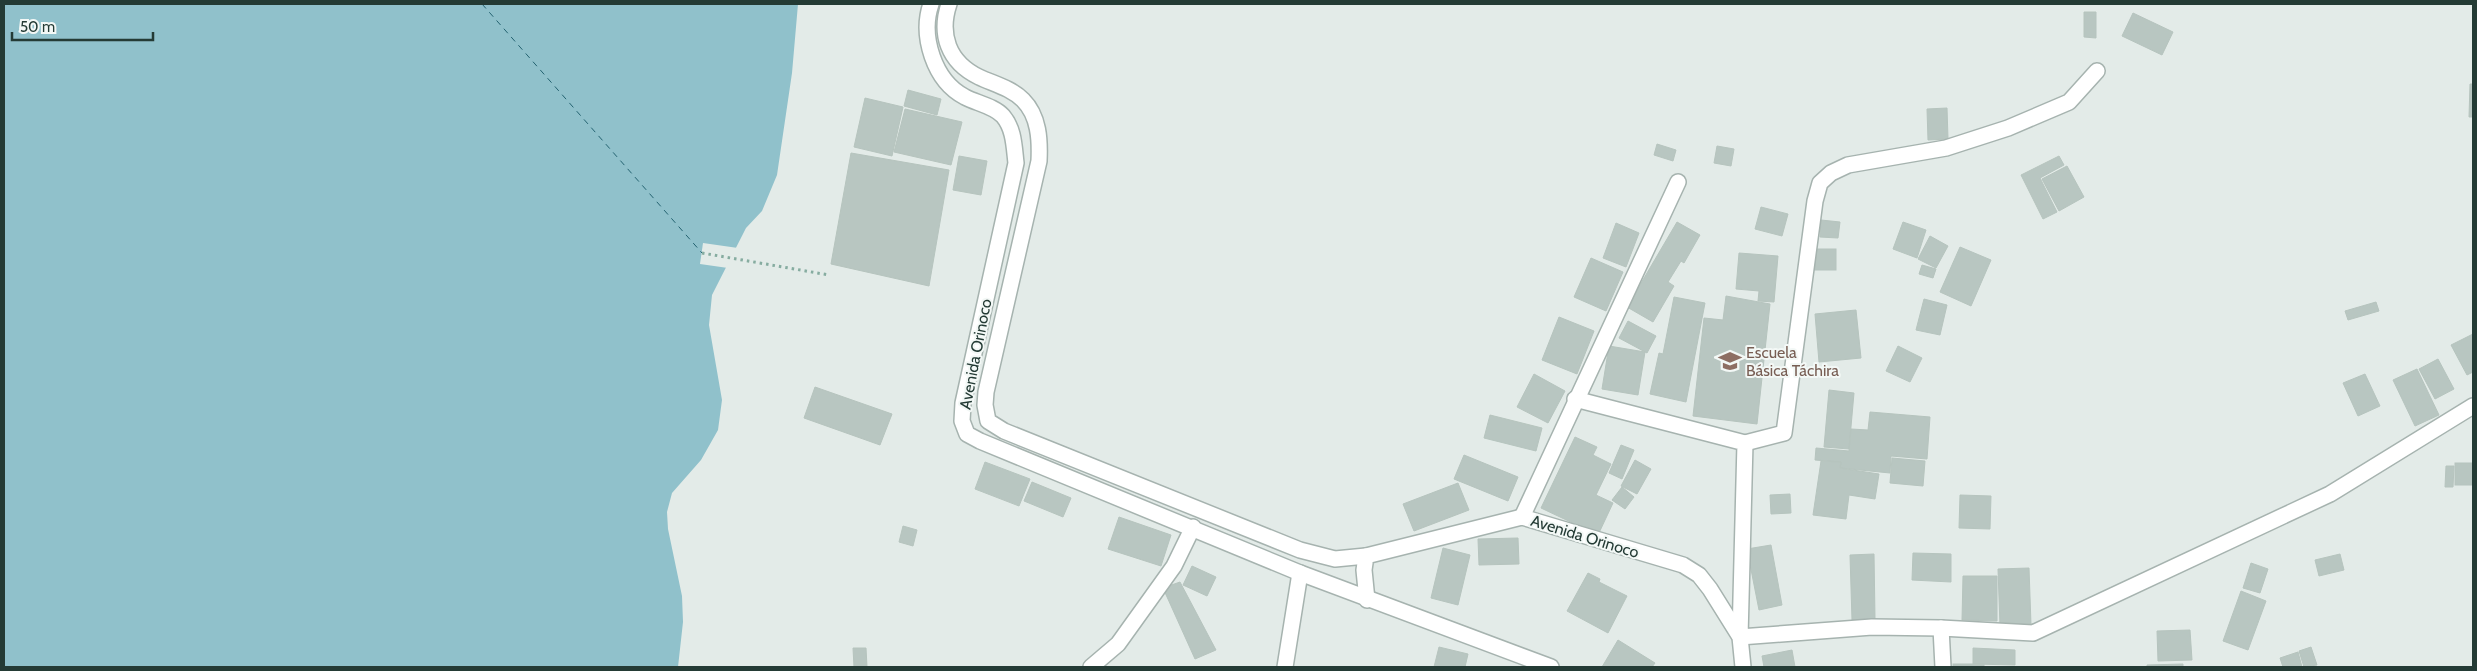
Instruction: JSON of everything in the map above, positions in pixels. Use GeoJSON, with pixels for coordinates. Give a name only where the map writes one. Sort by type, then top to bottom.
{"type":"FeatureCollection","features":[{"type":"Feature","properties":{"kind":"street","name":"Avenida Orinoco"},"geometry":{"type":"LineString","coordinates":[[930,4],[927,37],[935,64],[949,84],[964,97],[1002,115],[1013,135],[1016,162],[963,404],[962,421],[967,434],[1367,600],[1551,667]]}},
{"type":"Feature","properties":{"kind":"street","name":"Avenida Orinoco"},"geometry":{"type":"LineString","coordinates":[[949,4],[944,20],[945,38],[952,53],[977,76],[1007,88],[1024,100],[1040,136],[1039,161],[986,392],[985,405],[988,421],[1004,431],[1300,550],[1335,559],[1366,556],[1522,517],[1684,565],[1699,575],[1740,637],[1743,667]]}},
{"type":"Feature","properties":{"kind":"street"},"geometry":{"type":"LineString","coordinates":[[1575,399],[1745,443],[1784,433],[1815,201],[1820,183],[1830,173],[1848,165],[1946,148],[2008,128],[2069,102],[2097,71]]}},
{"type":"Feature","properties":{"kind":"street"},"geometry":{"type":"LineString","coordinates":[[1522,517],[1575,399],[1678,182]]}},
{"type":"Feature","properties":{"kind":"street"},"geometry":{"type":"LineString","coordinates":[[1745,443],[1740,637],[1872,627],[1942,628],[2033,633],[2330,494],[2473,406]]}},
{"type":"Feature","properties":{"kind":"street"},"geometry":{"type":"LineString","coordinates":[[1091,667],[1118,644],[1174,566],[1193,527]]}},
{"type":"Feature","properties":{"kind":"street"},"geometry":{"type":"LineString","coordinates":[[1366,556],[1364,570],[1367,600]]}},
{"type":"Feature","properties":{"kind":"street"},"geometry":{"type":"LineString","coordinates":[[1285,667],[1300,573]]}},
{"type":"Feature","properties":{"kind":"street"},"geometry":{"type":"LineString","coordinates":[[1942,628],[1943,667]]}},
{"type":"Feature","properties":{"kind":"path"},"geometry":{"type":"LineString","coordinates":[[702,253],[829,274]]}},
{"type":"Feature","properties":{"kind":"water"},"geometry":{"type":"Polygon","coordinates":[[[4,4],[798,4],[792,73],[777,175],[762,211],[746,228],[712,295],[709,325],[722,400],[718,430],[701,460],[672,493],[667,512],[668,529],[682,596],[683,622],[678,667],[4,667],[4,4]]]}},
{"type":"Feature","properties":{"kind":"pier"},"geometry":{"type":"Polygon","coordinates":[[[703,243],[738,248],[728,268],[700,264],[703,243]]]}},
{"type":"Feature","properties":{"kind":"building"},"geometry":{"type":"Polygon","coordinates":[[[2084,12],[2096,12],[2096,38],[2084,37],[2084,12]]]}},
{"type":"Feature","properties":{"kind":"building"},"geometry":{"type":"Polygon","coordinates":[[[2133,13],[2173,32],[2162,55],[2122,36],[2133,13]]]}},
{"type":"Feature","properties":{"kind":"building"},"geometry":{"type":"Polygon","coordinates":[[[2470,84],[2473,84],[2473,117],[2469,117],[2470,84]]]}},
{"type":"Feature","properties":{"kind":"building"},"geometry":{"type":"Polygon","coordinates":[[[908,90],[941,99],[937,115],[904,106],[908,90]]]}},
{"type":"Feature","properties":{"kind":"building"},"geometry":{"type":"Polygon","coordinates":[[[865,98],[903,107],[892,156],[854,147],[865,98]]]}},
{"type":"Feature","properties":{"kind":"building"},"geometry":{"type":"Polygon","coordinates":[[[1947,108],[1948,139],[1928,140],[1927,109],[1947,108]]]}},
{"type":"Feature","properties":{"kind":"building"},"geometry":{"type":"Polygon","coordinates":[[[905,109],[962,122],[951,165],[894,152],[905,109]]]}},
{"type":"Feature","properties":{"kind":"building"},"geometry":{"type":"Polygon","coordinates":[[[1657,144],[1676,150],[1673,161],[1654,155],[1657,144]]]}},
{"type":"Feature","properties":{"kind":"building"},"geometry":{"type":"Polygon","coordinates":[[[1717,146],[1734,149],[1731,166],[1714,163],[1717,146]]]}},
{"type":"Feature","properties":{"kind":"building"},"geometry":{"type":"Polygon","coordinates":[[[851,153],[949,170],[929,286],[831,264],[851,153]]]}},
{"type":"Feature","properties":{"kind":"building"},"geometry":{"type":"Polygon","coordinates":[[[959,156],[987,161],[981,195],[953,190],[959,156]]]}},
{"type":"Feature","properties":{"kind":"building"},"geometry":{"type":"Polygon","coordinates":[[[2059,156],[2064,165],[2040,178],[2057,212],[2043,219],[2021,175],[2059,156]]]}},
{"type":"Feature","properties":{"kind":"building"},"geometry":{"type":"Polygon","coordinates":[[[2067,166],[2084,197],[2059,211],[2042,179],[2067,166]]]}},
{"type":"Feature","properties":{"kind":"building"},"geometry":{"type":"Polygon","coordinates":[[[1761,207],[1788,214],[1782,236],[1755,229],[1761,207]]]}},
{"type":"Feature","properties":{"kind":"building"},"geometry":{"type":"Polygon","coordinates":[[[1821,220],[1840,222],[1838,238],[1820,237],[1821,220]]]}},
{"type":"Feature","properties":{"kind":"building"},"geometry":{"type":"Polygon","coordinates":[[[1677,222],[1700,235],[1684,263],[1681,261],[1668,282],[1674,286],[1653,322],[1627,307],[1677,222]]]}},
{"type":"Feature","properties":{"kind":"building"},"geometry":{"type":"Polygon","coordinates":[[[1903,222],[1926,230],[1917,258],[1893,249],[1903,222]]]}},
{"type":"Feature","properties":{"kind":"building"},"geometry":{"type":"Polygon","coordinates":[[[1616,223],[1639,233],[1626,267],[1603,258],[1616,223]]]}},
{"type":"Feature","properties":{"kind":"building"},"geometry":{"type":"Polygon","coordinates":[[[1930,236],[1948,246],[1936,268],[1918,259],[1930,236]]]}},
{"type":"Feature","properties":{"kind":"building"},"geometry":{"type":"Polygon","coordinates":[[[1960,247],[1991,260],[1971,306],[1940,292],[1960,247]]]}},
{"type":"Feature","properties":{"kind":"building"},"geometry":{"type":"Polygon","coordinates":[[[1811,249],[1836,249],[1836,270],[1811,270],[1811,249]]]}},
{"type":"Feature","properties":{"kind":"building"},"geometry":{"type":"Polygon","coordinates":[[[1739,253],[1778,256],[1774,302],[1758,301],[1759,291],[1736,289],[1739,253]]]}},
{"type":"Feature","properties":{"kind":"building"},"geometry":{"type":"Polygon","coordinates":[[[1591,258],[1623,272],[1606,311],[1574,297],[1591,258]]]}},
{"type":"Feature","properties":{"kind":"building"},"geometry":{"type":"Polygon","coordinates":[[[1922,265],[1936,269],[1933,278],[1919,274],[1922,265]]]}},
{"type":"Feature","properties":{"kind":"building"},"geometry":{"type":"Polygon","coordinates":[[[1726,296],[1770,304],[1757,424],[1693,416],[1704,318],[1723,320],[1726,296]]]}},
{"type":"Feature","properties":{"kind":"building"},"geometry":{"type":"Polygon","coordinates":[[[1674,297],[1705,303],[1686,402],[1650,394],[1659,353],[1663,354],[1674,297]]]}},
{"type":"Feature","properties":{"kind":"building"},"geometry":{"type":"Polygon","coordinates":[[[1924,299],[1947,305],[1940,335],[1916,330],[1924,299]]]}},
{"type":"Feature","properties":{"kind":"building"},"geometry":{"type":"Polygon","coordinates":[[[2376,302],[2379,311],[2348,320],[2345,311],[2376,302]]]}},
{"type":"Feature","properties":{"kind":"building"},"geometry":{"type":"Polygon","coordinates":[[[1856,310],[1861,358],[1819,362],[1815,314],[1856,310]]]}},
{"type":"Feature","properties":{"kind":"building"},"geometry":{"type":"Polygon","coordinates":[[[1559,317],[1594,331],[1577,374],[1542,360],[1559,317]]]}},
{"type":"Feature","properties":{"kind":"building"},"geometry":{"type":"Polygon","coordinates":[[[1628,321],[1656,336],[1647,353],[1619,338],[1628,321]]]}},
{"type":"Feature","properties":{"kind":"building"},"geometry":{"type":"Polygon","coordinates":[[[2473,334],[2473,372],[2467,375],[2451,345],[2473,334]]]}},
{"type":"Feature","properties":{"kind":"building"},"geometry":{"type":"Polygon","coordinates":[[[1609,346],[1645,352],[1638,395],[1602,389],[1609,346]]]}},
{"type":"Feature","properties":{"kind":"building"},"geometry":{"type":"Polygon","coordinates":[[[1898,346],[1922,358],[1910,382],[1886,371],[1898,346]]]}},
{"type":"Feature","properties":{"kind":"building"},"geometry":{"type":"Polygon","coordinates":[[[2438,359],[2454,389],[2435,399],[2419,369],[2438,359]]]}},
{"type":"Feature","properties":{"kind":"building"},"geometry":{"type":"Polygon","coordinates":[[[2417,369],[2439,415],[2415,426],[2393,380],[2417,369]]]}},
{"type":"Feature","properties":{"kind":"building"},"geometry":{"type":"Polygon","coordinates":[[[1534,374],[1565,391],[1548,423],[1517,407],[1534,374]]]}},
{"type":"Feature","properties":{"kind":"building"},"geometry":{"type":"Polygon","coordinates":[[[2365,374],[2380,406],[2358,416],[2343,383],[2365,374]]]}},
{"type":"Feature","properties":{"kind":"building"},"geometry":{"type":"Polygon","coordinates":[[[815,387],[892,414],[880,445],[804,418],[815,387]]]}},
{"type":"Feature","properties":{"kind":"building"},"geometry":{"type":"Polygon","coordinates":[[[1829,390],[1854,393],[1849,449],[1824,447],[1829,390]]]}},
{"type":"Feature","properties":{"kind":"building"},"geometry":{"type":"Polygon","coordinates":[[[1870,412],[1930,417],[1927,459],[1891,456],[1890,473],[1840,468],[1841,462],[1815,460],[1816,448],[1849,451],[1851,429],[1868,430],[1870,412]]]}},
{"type":"Feature","properties":{"kind":"building"},"geometry":{"type":"Polygon","coordinates":[[[1490,415],[1542,428],[1536,451],[1484,438],[1490,415]]]}},
{"type":"Feature","properties":{"kind":"building"},"geometry":{"type":"Polygon","coordinates":[[[1575,437],[1597,447],[1593,455],[1611,464],[1596,495],[1613,503],[1598,535],[1541,508],[1575,437]]]}},
{"type":"Feature","properties":{"kind":"building"},"geometry":{"type":"Polygon","coordinates":[[[1621,445],[1634,450],[1622,479],[1609,473],[1621,445]]]}},
{"type":"Feature","properties":{"kind":"building"},"geometry":{"type":"Polygon","coordinates":[[[1464,455],[1518,477],[1508,501],[1454,479],[1464,455]]]}},
{"type":"Feature","properties":{"kind":"building"},"geometry":{"type":"Polygon","coordinates":[[[1892,458],[1925,461],[1923,486],[1890,483],[1892,458]]]}},
{"type":"Feature","properties":{"kind":"building"},"geometry":{"type":"Polygon","coordinates":[[[1635,460],[1651,469],[1637,494],[1621,486],[1635,460]]]}},
{"type":"Feature","properties":{"kind":"building"},"geometry":{"type":"Polygon","coordinates":[[[1821,461],[1841,462],[1840,468],[1879,474],[1875,499],[1849,495],[1846,519],[1813,515],[1821,461]]]}},
{"type":"Feature","properties":{"kind":"building"},"geometry":{"type":"Polygon","coordinates":[[[985,462],[1030,479],[1019,506],[975,489],[985,462]]]}},
{"type":"Feature","properties":{"kind":"building"},"geometry":{"type":"Polygon","coordinates":[[[2455,463],[2472,463],[2472,485],[2455,485],[2455,463]]]}},
{"type":"Feature","properties":{"kind":"building"},"geometry":{"type":"Polygon","coordinates":[[[2446,466],[2454,466],[2453,487],[2445,487],[2446,466]]]}},
{"type":"Feature","properties":{"kind":"building"},"geometry":{"type":"Polygon","coordinates":[[[1032,482],[1071,498],[1063,517],[1024,501],[1032,482]]]}},
{"type":"Feature","properties":{"kind":"building"},"geometry":{"type":"Polygon","coordinates":[[[1458,483],[1469,510],[1414,531],[1403,504],[1458,483]]]}},
{"type":"Feature","properties":{"kind":"building"},"geometry":{"type":"Polygon","coordinates":[[[1622,487],[1634,497],[1625,509],[1612,500],[1622,487]]]}},
{"type":"Feature","properties":{"kind":"building"},"geometry":{"type":"Polygon","coordinates":[[[1790,494],[1791,513],[1771,514],[1770,495],[1790,494]]]}},
{"type":"Feature","properties":{"kind":"building"},"geometry":{"type":"Polygon","coordinates":[[[1960,495],[1991,496],[1990,529],[1959,528],[1960,495]]]}},
{"type":"Feature","properties":{"kind":"building"},"geometry":{"type":"Polygon","coordinates":[[[1119,517],[1171,535],[1161,566],[1108,549],[1119,517]]]}},
{"type":"Feature","properties":{"kind":"building"},"geometry":{"type":"Polygon","coordinates":[[[903,526],[917,530],[913,546],[899,542],[903,526]]]}},
{"type":"Feature","properties":{"kind":"building"},"geometry":{"type":"Polygon","coordinates":[[[1518,538],[1519,564],[1479,565],[1478,539],[1518,538]]]}},
{"type":"Feature","properties":{"kind":"building"},"geometry":{"type":"Polygon","coordinates":[[[1771,545],[1782,605],[1759,610],[1747,549],[1771,545]]]}},
{"type":"Feature","properties":{"kind":"building"},"geometry":{"type":"Polygon","coordinates":[[[1443,548],[1470,555],[1458,605],[1431,598],[1443,548]]]}},
{"type":"Feature","properties":{"kind":"building"},"geometry":{"type":"Polygon","coordinates":[[[1913,553],[1951,554],[1951,582],[1912,580],[1913,553]]]}},
{"type":"Feature","properties":{"kind":"building"},"geometry":{"type":"Polygon","coordinates":[[[1874,554],[1875,619],[1852,620],[1850,555],[1874,554]]]}},
{"type":"Feature","properties":{"kind":"building"},"geometry":{"type":"Polygon","coordinates":[[[2340,554],[2344,570],[2319,576],[2315,560],[2340,554]]]}},
{"type":"Feature","properties":{"kind":"building"},"geometry":{"type":"Polygon","coordinates":[[[2251,563],[2268,569],[2260,593],[2243,588],[2251,563]]]}},
{"type":"Feature","properties":{"kind":"building"},"geometry":{"type":"Polygon","coordinates":[[[1192,566],[1216,577],[1207,596],[1183,585],[1192,566]]]}},
{"type":"Feature","properties":{"kind":"building"},"geometry":{"type":"Polygon","coordinates":[[[2029,568],[2031,625],[2000,626],[1998,569],[2029,568]]]}},
{"type":"Feature","properties":{"kind":"building"},"geometry":{"type":"Polygon","coordinates":[[[1588,573],[1600,579],[1599,582],[1627,596],[1608,633],[1567,611],[1588,573]]]}},
{"type":"Feature","properties":{"kind":"building"},"geometry":{"type":"Polygon","coordinates":[[[1963,576],[1997,576],[1997,621],[1962,620],[1963,576]]]}},
{"type":"Feature","properties":{"kind":"building"},"geometry":{"type":"Polygon","coordinates":[[[1180,582],[1216,650],[1195,659],[1163,588],[1180,582]]]}},
{"type":"Feature","properties":{"kind":"building"},"geometry":{"type":"Polygon","coordinates":[[[2241,591],[2266,601],[2248,650],[2223,641],[2241,591]]]}},
{"type":"Feature","properties":{"kind":"building"},"geometry":{"type":"Polygon","coordinates":[[[2190,630],[2192,660],[2158,661],[2157,631],[2190,630]]]}},
{"type":"Feature","properties":{"kind":"building"},"geometry":{"type":"Polygon","coordinates":[[[1618,640],[1655,663],[1652,667],[1602,667],[1618,640]]]}},
{"type":"Feature","properties":{"kind":"building"},"geometry":{"type":"Polygon","coordinates":[[[1439,647],[1468,654],[1465,667],[1434,667],[1439,647]]]}},
{"type":"Feature","properties":{"kind":"building"},"geometry":{"type":"Polygon","coordinates":[[[2311,647],[2317,665],[2304,667],[2299,651],[2311,647]]]}},
{"type":"Feature","properties":{"kind":"building"},"geometry":{"type":"Polygon","coordinates":[[[853,648],[866,648],[867,667],[854,667],[853,648]]]}},
{"type":"Feature","properties":{"kind":"building"},"geometry":{"type":"Polygon","coordinates":[[[1973,648],[2015,650],[2015,665],[1973,664],[1973,648]]]}},
{"type":"Feature","properties":{"kind":"building"},"geometry":{"type":"Polygon","coordinates":[[[1792,650],[1795,667],[1764,667],[1762,656],[1792,650]]]}},
{"type":"Feature","properties":{"kind":"building"},"geometry":{"type":"Polygon","coordinates":[[[2298,652],[2302,667],[2283,667],[2280,658],[2298,652]]]}},
{"type":"Feature","properties":{"kind":"building"},"geometry":{"type":"Polygon","coordinates":[[[1953,664],[1984,664],[1984,667],[1953,667],[1953,664]]]}},
{"type":"Feature","properties":{"kind":"building"},"geometry":{"type":"Polygon","coordinates":[[[2183,664],[2183,667],[2147,667],[2147,665],[2183,664]]]}},
{"type":"Feature","properties":{"kind":"ferry route"},"geometry":{"type":"LineString","coordinates":[[482,4],[702,253]]}},
{"type":"Feature","properties":{"kind":"place","name":"Escuela Básica Táchira"},"geometry":{"type":"Point","coordinates":[1730,361]}}]}
